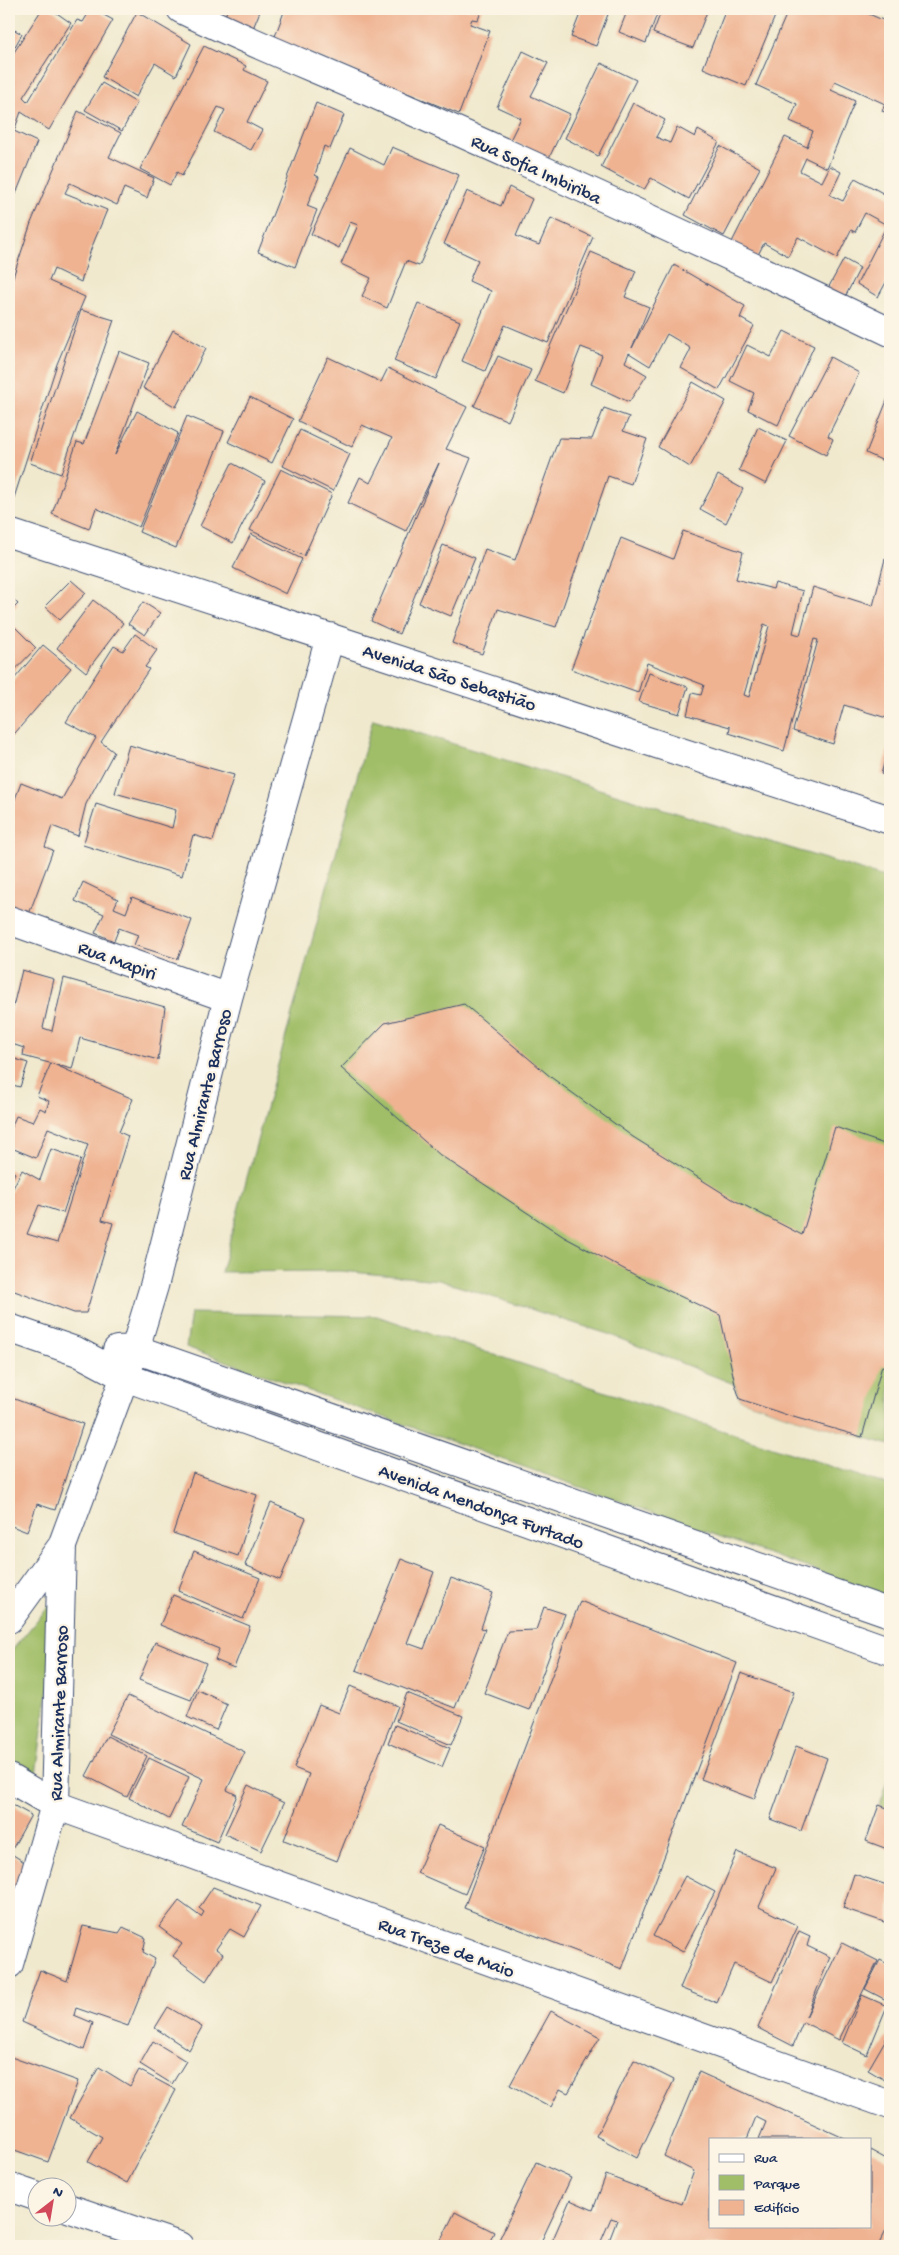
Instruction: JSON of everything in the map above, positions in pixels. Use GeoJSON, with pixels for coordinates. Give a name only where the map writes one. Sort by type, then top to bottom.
{"type":"FeatureCollection","features":[{"type":"Feature","properties":{"kind":"street","name":"Rua Sofia Imbiriba"},"geometry":{"type":"LineString","coordinates":[[181,9],[230,33],[456,132],[890,332]]}},
{"type":"Feature","properties":{"kind":"street","name":"Avenida São Sebastião"},"geometry":{"type":"LineString","coordinates":[[9,533],[890,820]]}},
{"type":"Feature","properties":{"kind":"street","name":"Rua Almirante Barroso"},"geometry":{"type":"LineString","coordinates":[[9,1619],[62,1546],[135,1349],[154,1286],[228,998],[330,637]]}},
{"type":"Feature","properties":{"kind":"street","name":"Rua Mapiri"},"geometry":{"type":"LineString","coordinates":[[9,920],[228,998]]}},
{"type":"Feature","properties":{"kind":"street","name":"Avenida Mendonça Furtado"},"geometry":{"type":"LineString","coordinates":[[9,1328],[78,1352],[125,1377],[890,1651]]}},
{"type":"Feature","properties":{"kind":"street","name":"Avenida Mendonça Furtado"},"geometry":{"type":"LineString","coordinates":[[78,1352],[135,1349],[890,1613]]}},
{"type":"Feature","properties":{"kind":"street","name":"Rua Almirante Barroso"},"geometry":{"type":"LineString","coordinates":[[9,1964],[55,1805],[62,1546]]}},
{"type":"Feature","properties":{"kind":"street","name":"Rua Treze de Maio"},"geometry":{"type":"LineString","coordinates":[[9,1778],[55,1805],[890,2104]]}},
{"type":"Feature","properties":{"kind":"street"},"geometry":{"type":"LineString","coordinates":[[9,2187],[28,2194]]}},
{"type":"Feature","properties":{"kind":"street"},"geometry":{"type":"LineString","coordinates":[[78,2211],[179,2246]]}},
{"type":"Feature","properties":{"kind":"green space"},"geometry":{"type":"Polygon","coordinates":[[[373,719],[890,879],[890,1445],[790,1416],[740,1399],[734,1384],[608,1334],[439,1280],[340,1271],[221,1272],[373,719]]]}},
{"type":"Feature","properties":{"kind":"green space"},"geometry":{"type":"Polygon","coordinates":[[[191,1313],[377,1316],[890,1486],[890,1597],[186,1347],[191,1313]]]}},
{"type":"Feature","properties":{"kind":"green space"},"geometry":{"type":"Polygon","coordinates":[[[62,1590],[35,1781],[9,1770],[9,1654],[62,1590]]]}},
{"type":"Feature","properties":{"kind":"green space"},"geometry":{"type":"Polygon","coordinates":[[[890,1773],[890,1809],[879,1805],[890,1773]]]}},
{"type":"Feature","properties":{"kind":"building"},"geometry":{"type":"Polygon","coordinates":[[[42,9],[51,9],[71,23],[23,97],[28,102],[77,20],[83,22],[91,9],[93,9],[113,20],[49,130],[21,112],[14,131],[37,142],[9,211],[9,60],[42,9]]]}},
{"type":"Feature","properties":{"kind":"building"},"geometry":{"type":"Polygon","coordinates":[[[223,9],[261,9],[251,33],[223,20],[227,11],[223,9]]]}},
{"type":"Feature","properties":{"kind":"building"},"geometry":{"type":"Polygon","coordinates":[[[285,9],[482,9],[478,20],[472,19],[470,24],[490,31],[459,114],[274,39],[285,9]]]}},
{"type":"Feature","properties":{"kind":"building"},"geometry":{"type":"Polygon","coordinates":[[[582,9],[610,9],[596,46],[571,37],[582,9]]]}},
{"type":"Feature","properties":{"kind":"building"},"geometry":{"type":"Polygon","coordinates":[[[614,9],[659,9],[646,43],[619,32],[626,14],[614,9]]]}},
{"type":"Feature","properties":{"kind":"building"},"geometry":{"type":"Polygon","coordinates":[[[662,9],[708,9],[693,48],[653,33],[662,9]]]}},
{"type":"Feature","properties":{"kind":"building"},"geometry":{"type":"Polygon","coordinates":[[[726,9],[778,9],[746,86],[703,68],[726,9]]]}},
{"type":"Feature","properties":{"kind":"building"},"geometry":{"type":"Polygon","coordinates":[[[782,9],[864,9],[864,12],[890,23],[890,114],[882,111],[885,104],[835,81],[831,90],[855,101],[827,168],[806,158],[800,171],[822,182],[830,166],[841,172],[830,195],[843,201],[855,178],[890,197],[890,275],[878,297],[857,284],[887,225],[865,213],[855,232],[851,230],[837,258],[798,237],[788,256],[764,243],[755,261],[729,248],[785,137],[807,147],[813,131],[790,121],[797,104],[756,85],[787,13],[781,11],[782,9]]]}},
{"type":"Feature","properties":{"kind":"building"},"geometry":{"type":"Polygon","coordinates":[[[137,12],[191,44],[176,76],[155,63],[136,97],[102,77],[137,12]]]}},
{"type":"Feature","properties":{"kind":"building"},"geometry":{"type":"Polygon","coordinates":[[[9,27],[22,34],[9,57],[9,27]]]}},
{"type":"Feature","properties":{"kind":"building"},"geometry":{"type":"Polygon","coordinates":[[[204,46],[246,66],[244,70],[267,81],[247,122],[262,130],[251,150],[214,132],[225,110],[218,107],[182,176],[177,172],[170,185],[140,169],[204,46]]]}},
{"type":"Feature","properties":{"kind":"building"},"geometry":{"type":"Polygon","coordinates":[[[523,51],[548,63],[531,96],[570,114],[549,158],[510,140],[521,118],[497,107],[523,51]]]}},
{"type":"Feature","properties":{"kind":"building"},"geometry":{"type":"Polygon","coordinates":[[[601,63],[636,80],[598,156],[565,138],[601,63]]]}},
{"type":"Feature","properties":{"kind":"building"},"geometry":{"type":"Polygon","coordinates":[[[102,83],[137,103],[122,131],[85,110],[102,83]]]}},
{"type":"Feature","properties":{"kind":"building"},"geometry":{"type":"Polygon","coordinates":[[[316,103],[344,115],[330,149],[324,146],[315,175],[319,177],[307,206],[317,210],[295,267],[258,252],[316,103]]]}},
{"type":"Feature","properties":{"kind":"building"},"geometry":{"type":"Polygon","coordinates":[[[633,103],[665,120],[656,137],[670,143],[677,127],[695,137],[698,130],[719,142],[689,199],[651,178],[644,190],[601,167],[633,103]]]}},
{"type":"Feature","properties":{"kind":"building"},"geometry":{"type":"Polygon","coordinates":[[[78,111],[121,133],[109,157],[154,178],[147,198],[124,188],[117,205],[70,183],[65,193],[107,210],[91,249],[81,282],[54,269],[49,281],[85,297],[57,364],[12,504],[9,503],[9,289],[31,223],[78,111]]]}},
{"type":"Feature","properties":{"kind":"building"},"geometry":{"type":"Polygon","coordinates":[[[720,146],[760,168],[724,236],[685,215],[720,146]]]}},
{"type":"Feature","properties":{"kind":"building"},"geometry":{"type":"Polygon","coordinates":[[[392,147],[459,175],[419,266],[406,261],[387,308],[362,296],[371,278],[341,264],[358,225],[350,222],[339,248],[311,234],[350,148],[384,165],[392,147]]]}},
{"type":"Feature","properties":{"kind":"building"},"geometry":{"type":"Polygon","coordinates":[[[509,187],[532,199],[516,236],[539,245],[551,218],[593,237],[548,343],[505,325],[485,371],[462,361],[491,291],[469,281],[478,260],[444,244],[467,191],[501,206],[509,187]]]}},
{"type":"Feature","properties":{"kind":"building"},"geometry":{"type":"Polygon","coordinates":[[[591,252],[636,271],[625,297],[649,307],[632,348],[674,265],[745,306],[740,318],[754,326],[719,390],[681,368],[690,351],[689,347],[667,334],[650,366],[629,353],[625,362],[647,375],[629,402],[591,384],[602,355],[581,347],[563,393],[535,381],[591,252]]]}},
{"type":"Feature","properties":{"kind":"building"},"geometry":{"type":"Polygon","coordinates":[[[844,259],[860,268],[844,299],[827,290],[844,259]]]}},
{"type":"Feature","properties":{"kind":"building"},"geometry":{"type":"Polygon","coordinates":[[[418,303],[460,321],[436,379],[394,361],[418,303]]]}},
{"type":"Feature","properties":{"kind":"building"},"geometry":{"type":"Polygon","coordinates":[[[81,310],[114,320],[61,474],[30,463],[81,310]]]}},
{"type":"Feature","properties":{"kind":"building"},"geometry":{"type":"Polygon","coordinates":[[[173,330],[206,348],[176,407],[143,388],[173,330]]]}},
{"type":"Feature","properties":{"kind":"building"},"geometry":{"type":"Polygon","coordinates":[[[784,331],[814,346],[778,425],[748,410],[754,393],[730,381],[747,345],[771,357],[784,331]]]}},
{"type":"Feature","properties":{"kind":"building"},"geometry":{"type":"Polygon","coordinates":[[[119,351],[149,363],[115,455],[137,411],[178,433],[139,527],[96,508],[89,529],[52,514],[77,442],[84,444],[119,351]]]}},
{"type":"Feature","properties":{"kind":"building"},"geometry":{"type":"Polygon","coordinates":[[[498,356],[531,370],[508,421],[474,406],[498,356]]]}},
{"type":"Feature","properties":{"kind":"building"},"geometry":{"type":"Polygon","coordinates":[[[328,357],[381,382],[388,368],[467,407],[446,449],[471,458],[399,634],[371,621],[439,463],[406,531],[348,503],[360,477],[370,483],[392,438],[362,425],[352,447],[298,421],[328,357]]]}},
{"type":"Feature","properties":{"kind":"building"},"geometry":{"type":"Polygon","coordinates":[[[830,357],[859,373],[828,436],[833,439],[826,455],[789,436],[830,357]]]}},
{"type":"Feature","properties":{"kind":"building"},"geometry":{"type":"Polygon","coordinates":[[[693,382],[726,401],[690,467],[658,447],[693,382]]]}},
{"type":"Feature","properties":{"kind":"building"},"geometry":{"type":"Polygon","coordinates":[[[890,393],[890,464],[866,453],[890,393]]]}},
{"type":"Feature","properties":{"kind":"building"},"geometry":{"type":"Polygon","coordinates":[[[250,397],[293,419],[272,463],[228,442],[250,397]]]}},
{"type":"Feature","properties":{"kind":"building"},"geometry":{"type":"Polygon","coordinates":[[[604,408],[629,417],[623,431],[647,439],[631,484],[608,476],[556,627],[498,609],[482,654],[452,643],[485,549],[515,560],[559,438],[592,439],[604,408]]]}},
{"type":"Feature","properties":{"kind":"building"},"geometry":{"type":"Polygon","coordinates":[[[187,416],[224,431],[176,548],[139,532],[187,416]]]}},
{"type":"Feature","properties":{"kind":"building"},"geometry":{"type":"Polygon","coordinates":[[[758,427],[787,441],[766,484],[739,470],[758,427]]]}},
{"type":"Feature","properties":{"kind":"building"},"geometry":{"type":"Polygon","coordinates":[[[300,430],[350,454],[333,491],[283,466],[300,430]]]}},
{"type":"Feature","properties":{"kind":"building"},"geometry":{"type":"Polygon","coordinates":[[[232,463],[265,481],[233,543],[200,526],[232,463]]]}},
{"type":"Feature","properties":{"kind":"building"},"geometry":{"type":"Polygon","coordinates":[[[281,469],[332,494],[304,556],[250,530],[281,469]]]}},
{"type":"Feature","properties":{"kind":"building"},"geometry":{"type":"Polygon","coordinates":[[[718,475],[743,489],[726,523],[700,509],[718,475]]]}},
{"type":"Feature","properties":{"kind":"building"},"geometry":{"type":"Polygon","coordinates":[[[683,531],[743,552],[736,579],[773,589],[775,583],[803,591],[793,633],[800,635],[813,587],[873,606],[885,559],[890,561],[890,719],[844,705],[833,744],[793,731],[818,640],[814,639],[784,751],[729,733],[730,727],[687,715],[692,693],[701,695],[704,685],[647,663],[638,693],[571,669],[621,538],[673,559],[683,531]],[[764,624],[744,695],[749,697],[769,626],[764,624]]]}},
{"type":"Feature","properties":{"kind":"building"},"geometry":{"type":"Polygon","coordinates":[[[251,534],[302,559],[286,594],[233,568],[251,534]]]}},
{"type":"Feature","properties":{"kind":"building"},"geometry":{"type":"Polygon","coordinates":[[[443,545],[475,558],[451,616],[419,603],[443,545]]]}},
{"type":"Feature","properties":{"kind":"building"},"geometry":{"type":"Polygon","coordinates":[[[71,580],[86,593],[60,620],[45,606],[71,580]]]}},
{"type":"Feature","properties":{"kind":"building"},"geometry":{"type":"Polygon","coordinates":[[[9,595],[18,604],[9,613],[9,595]]]}},
{"type":"Feature","properties":{"kind":"building"},"geometry":{"type":"Polygon","coordinates":[[[93,600],[123,623],[86,672],[57,648],[93,600]]]}},
{"type":"Feature","properties":{"kind":"building"},"geometry":{"type":"Polygon","coordinates":[[[143,602],[160,613],[145,635],[128,624],[143,602]]]}},
{"type":"Feature","properties":{"kind":"building"},"geometry":{"type":"Polygon","coordinates":[[[9,621],[36,648],[9,676],[9,621]]]}},
{"type":"Feature","properties":{"kind":"building"},"geometry":{"type":"Polygon","coordinates":[[[135,634],[157,650],[145,667],[149,669],[101,742],[114,752],[86,804],[78,836],[52,826],[45,847],[53,850],[29,914],[9,906],[9,815],[21,783],[62,799],[96,738],[66,722],[114,646],[123,651],[135,634]]]}},
{"type":"Feature","properties":{"kind":"building"},"geometry":{"type":"Polygon","coordinates":[[[43,645],[71,668],[9,740],[9,685],[43,645]]]}},
{"type":"Feature","properties":{"kind":"building"},"geometry":{"type":"Polygon","coordinates":[[[649,673],[688,687],[679,714],[639,702],[649,673]]]}},
{"type":"Feature","properties":{"kind":"building"},"geometry":{"type":"Polygon","coordinates":[[[890,742],[890,777],[881,774],[890,742]]]}},
{"type":"Feature","properties":{"kind":"building"},"geometry":{"type":"Polygon","coordinates":[[[129,745],[234,775],[213,841],[193,835],[182,876],[83,845],[96,804],[172,828],[176,810],[115,793],[129,745]]]}},
{"type":"Feature","properties":{"kind":"building"},"geometry":{"type":"Polygon","coordinates":[[[83,882],[118,899],[114,908],[126,913],[132,897],[192,920],[178,959],[134,945],[138,935],[119,928],[114,941],[95,933],[104,914],[75,901],[83,882]]]}},
{"type":"Feature","properties":{"kind":"building"},"geometry":{"type":"Polygon","coordinates":[[[22,970],[54,979],[43,1028],[52,1031],[64,978],[165,1007],[158,1060],[80,1038],[72,1069],[23,1056],[24,1048],[9,1043],[9,1023],[22,970]]]}},
{"type":"Feature","properties":{"kind":"building"},"geometry":{"type":"Polygon","coordinates":[[[464,1004],[552,1078],[633,1137],[734,1200],[802,1235],[835,1127],[890,1146],[890,1367],[882,1366],[862,1437],[740,1399],[720,1315],[637,1276],[564,1237],[440,1155],[341,1068],[385,1023],[464,1004]]]}},
{"type":"Feature","properties":{"kind":"building"},"geometry":{"type":"Polygon","coordinates":[[[9,1057],[28,1063],[20,1087],[9,1084],[9,1057]]]}},
{"type":"Feature","properties":{"kind":"building"},"geometry":{"type":"Polygon","coordinates":[[[51,1063],[133,1099],[119,1132],[128,1136],[102,1220],[113,1223],[86,1313],[74,1313],[9,1289],[9,1191],[11,1192],[22,1170],[40,1180],[51,1149],[81,1159],[63,1213],[39,1205],[27,1234],[57,1243],[88,1144],[48,1128],[36,1158],[9,1147],[9,1133],[16,1116],[33,1122],[40,1108],[46,1111],[49,1101],[37,1096],[51,1063]]]}},
{"type":"Feature","properties":{"kind":"building"},"geometry":{"type":"Polygon","coordinates":[[[9,1169],[15,1173],[9,1184],[9,1169]]]}},
{"type":"Feature","properties":{"kind":"building"},"geometry":{"type":"Polygon","coordinates":[[[9,1397],[83,1424],[55,1510],[37,1504],[27,1532],[9,1525],[9,1397]]]}},
{"type":"Feature","properties":{"kind":"building"},"geometry":{"type":"Polygon","coordinates":[[[193,1473],[257,1495],[238,1556],[173,1533],[193,1473]]]}},
{"type":"Feature","properties":{"kind":"building"},"geometry":{"type":"Polygon","coordinates":[[[271,1503],[306,1518],[280,1580],[245,1565],[271,1503]]]}},
{"type":"Feature","properties":{"kind":"building"},"geometry":{"type":"Polygon","coordinates":[[[194,1551],[260,1578],[243,1619],[178,1591],[194,1551]]]}},
{"type":"Feature","properties":{"kind":"building"},"geometry":{"type":"Polygon","coordinates":[[[401,1559],[434,1572],[407,1643],[424,1649],[451,1578],[493,1593],[481,1628],[485,1629],[455,1708],[356,1670],[401,1559]]]}},
{"type":"Feature","properties":{"kind":"building"},"geometry":{"type":"Polygon","coordinates":[[[173,1595],[250,1626],[234,1668],[215,1660],[219,1649],[160,1625],[173,1595]]]}},
{"type":"Feature","properties":{"kind":"building"},"geometry":{"type":"Polygon","coordinates":[[[580,1601],[737,1663],[622,1969],[464,1908],[580,1601]]]}},
{"type":"Feature","properties":{"kind":"building"},"geometry":{"type":"Polygon","coordinates":[[[544,1607],[565,1614],[529,1710],[484,1693],[508,1631],[536,1630],[544,1607]]]}},
{"type":"Feature","properties":{"kind":"building"},"geometry":{"type":"Polygon","coordinates":[[[155,1642],[206,1663],[191,1700],[139,1680],[155,1642]]]}},
{"type":"Feature","properties":{"kind":"building"},"geometry":{"type":"Polygon","coordinates":[[[741,1673],[794,1692],[754,1799],[701,1779],[741,1673]]]}},
{"type":"Feature","properties":{"kind":"building"},"geometry":{"type":"Polygon","coordinates":[[[350,1686],[398,1706],[337,1861],[284,1840],[309,1774],[294,1768],[319,1705],[339,1713],[350,1686]]]}},
{"type":"Feature","properties":{"kind":"building"},"geometry":{"type":"Polygon","coordinates":[[[198,1690],[227,1704],[216,1730],[187,1717],[198,1690]]]}},
{"type":"Feature","properties":{"kind":"building"},"geometry":{"type":"Polygon","coordinates":[[[407,1693],[463,1716],[451,1745],[396,1721],[407,1693]]]}},
{"type":"Feature","properties":{"kind":"building"},"geometry":{"type":"Polygon","coordinates":[[[128,1696],[245,1752],[227,1790],[237,1795],[217,1842],[182,1827],[204,1779],[108,1734],[128,1696]]]}},
{"type":"Feature","properties":{"kind":"building"},"geometry":{"type":"Polygon","coordinates":[[[395,1725],[450,1748],[442,1767],[388,1743],[395,1725]]]}},
{"type":"Feature","properties":{"kind":"building"},"geometry":{"type":"Polygon","coordinates":[[[107,1736],[147,1756],[127,1797],[86,1776],[107,1736]]]}},
{"type":"Feature","properties":{"kind":"building"},"geometry":{"type":"Polygon","coordinates":[[[796,1746],[827,1758],[801,1831],[770,1819],[796,1746]]]}},
{"type":"Feature","properties":{"kind":"building"},"geometry":{"type":"Polygon","coordinates":[[[149,1758],[189,1777],[169,1819],[129,1798],[149,1758]]]}},
{"type":"Feature","properties":{"kind":"building"},"geometry":{"type":"Polygon","coordinates":[[[248,1785],[284,1803],[261,1851],[225,1834],[248,1785]]]}},
{"type":"Feature","properties":{"kind":"building"},"geometry":{"type":"Polygon","coordinates":[[[9,1803],[31,1815],[10,1853],[29,1865],[9,1905],[9,1803]]]}},
{"type":"Feature","properties":{"kind":"building"},"geometry":{"type":"Polygon","coordinates":[[[879,1805],[890,1809],[890,1850],[866,1841],[879,1805]]]}},
{"type":"Feature","properties":{"kind":"building"},"geometry":{"type":"Polygon","coordinates":[[[438,1825],[485,1846],[465,1894],[417,1873],[438,1825]]]}},
{"type":"Feature","properties":{"kind":"building"},"geometry":{"type":"Polygon","coordinates":[[[737,1852],[776,1868],[759,1907],[798,1926],[772,1982],[734,1964],[717,2003],[680,1988],[737,1852]]]}},
{"type":"Feature","properties":{"kind":"building"},"geometry":{"type":"Polygon","coordinates":[[[854,1874],[890,1886],[890,1924],[843,1908],[854,1874]]]}},
{"type":"Feature","properties":{"kind":"building"},"geometry":{"type":"Polygon","coordinates":[[[685,1876],[715,1892],[683,1952],[653,1936],[685,1876]]]}},
{"type":"Feature","properties":{"kind":"building"},"geometry":{"type":"Polygon","coordinates":[[[213,1887],[261,1906],[244,1937],[230,1929],[216,1949],[223,1954],[206,1981],[173,1956],[182,1944],[159,1927],[179,1901],[201,1917],[204,1912],[199,1908],[213,1887]]]}},
{"type":"Feature","properties":{"kind":"building"},"geometry":{"type":"Polygon","coordinates":[[[83,1926],[119,1933],[123,1927],[146,1938],[143,1952],[155,1959],[128,2026],[76,2008],[74,2015],[93,2023],[84,2050],[22,2022],[40,1970],[67,1981],[83,1926]]]}},
{"type":"Feature","properties":{"kind":"building"},"geometry":{"type":"Polygon","coordinates":[[[799,1931],[810,1936],[807,1946],[830,1957],[806,2017],[842,1943],[878,1961],[839,2040],[803,2022],[793,2046],[758,2028],[799,1931]]]}},
{"type":"Feature","properties":{"kind":"building"},"geometry":{"type":"Polygon","coordinates":[[[880,1960],[890,1965],[888,2001],[865,1989],[880,1960]]]}},
{"type":"Feature","properties":{"kind":"building"},"geometry":{"type":"Polygon","coordinates":[[[862,1995],[887,2006],[867,2055],[842,2043],[862,1995]]]}},
{"type":"Feature","properties":{"kind":"building"},"geometry":{"type":"Polygon","coordinates":[[[168,2007],[202,2027],[189,2050],[155,2028],[168,2007]]]}},
{"type":"Feature","properties":{"kind":"building"},"geometry":{"type":"Polygon","coordinates":[[[551,2011],[600,2037],[568,2093],[560,2089],[551,2107],[510,2085],[551,2011]]]}},
{"type":"Feature","properties":{"kind":"building"},"geometry":{"type":"Polygon","coordinates":[[[890,2032],[890,2083],[868,2070],[890,2032]]]}},
{"type":"Feature","properties":{"kind":"building"},"geometry":{"type":"Polygon","coordinates":[[[153,2041],[186,2061],[172,2084],[140,2064],[153,2041]]]}},
{"type":"Feature","properties":{"kind":"building"},"geometry":{"type":"Polygon","coordinates":[[[11,2057],[78,2081],[48,2162],[9,2148],[9,2065],[11,2057]]]}},
{"type":"Feature","properties":{"kind":"building"},"geometry":{"type":"Polygon","coordinates":[[[634,2060],[674,2080],[637,2158],[596,2136],[634,2060]]]}},
{"type":"Feature","properties":{"kind":"building"},"geometry":{"type":"Polygon","coordinates":[[[99,2067],[130,2086],[139,2070],[176,2090],[127,2183],[88,2162],[102,2137],[70,2118],[99,2067]]]}},
{"type":"Feature","properties":{"kind":"building"},"geometry":{"type":"Polygon","coordinates":[[[699,2072],[844,2138],[759,2138],[766,2122],[756,2117],[747,2138],[709,2138],[709,2228],[872,2228],[872,2151],[890,2161],[890,2222],[878,2246],[607,2246],[617,2220],[611,2218],[599,2246],[550,2246],[570,2200],[593,2210],[606,2175],[682,2204],[694,2171],[664,2156],[699,2072]]]}},
{"type":"Feature","properties":{"kind":"building"},"geometry":{"type":"Polygon","coordinates":[[[536,2162],[571,2178],[539,2246],[496,2246],[536,2162]]]}},
{"type":"Feature","properties":{"kind":"building"},"geometry":{"type":"Polygon","coordinates":[[[455,2212],[494,2232],[488,2246],[438,2246],[455,2212]]]}}]}
